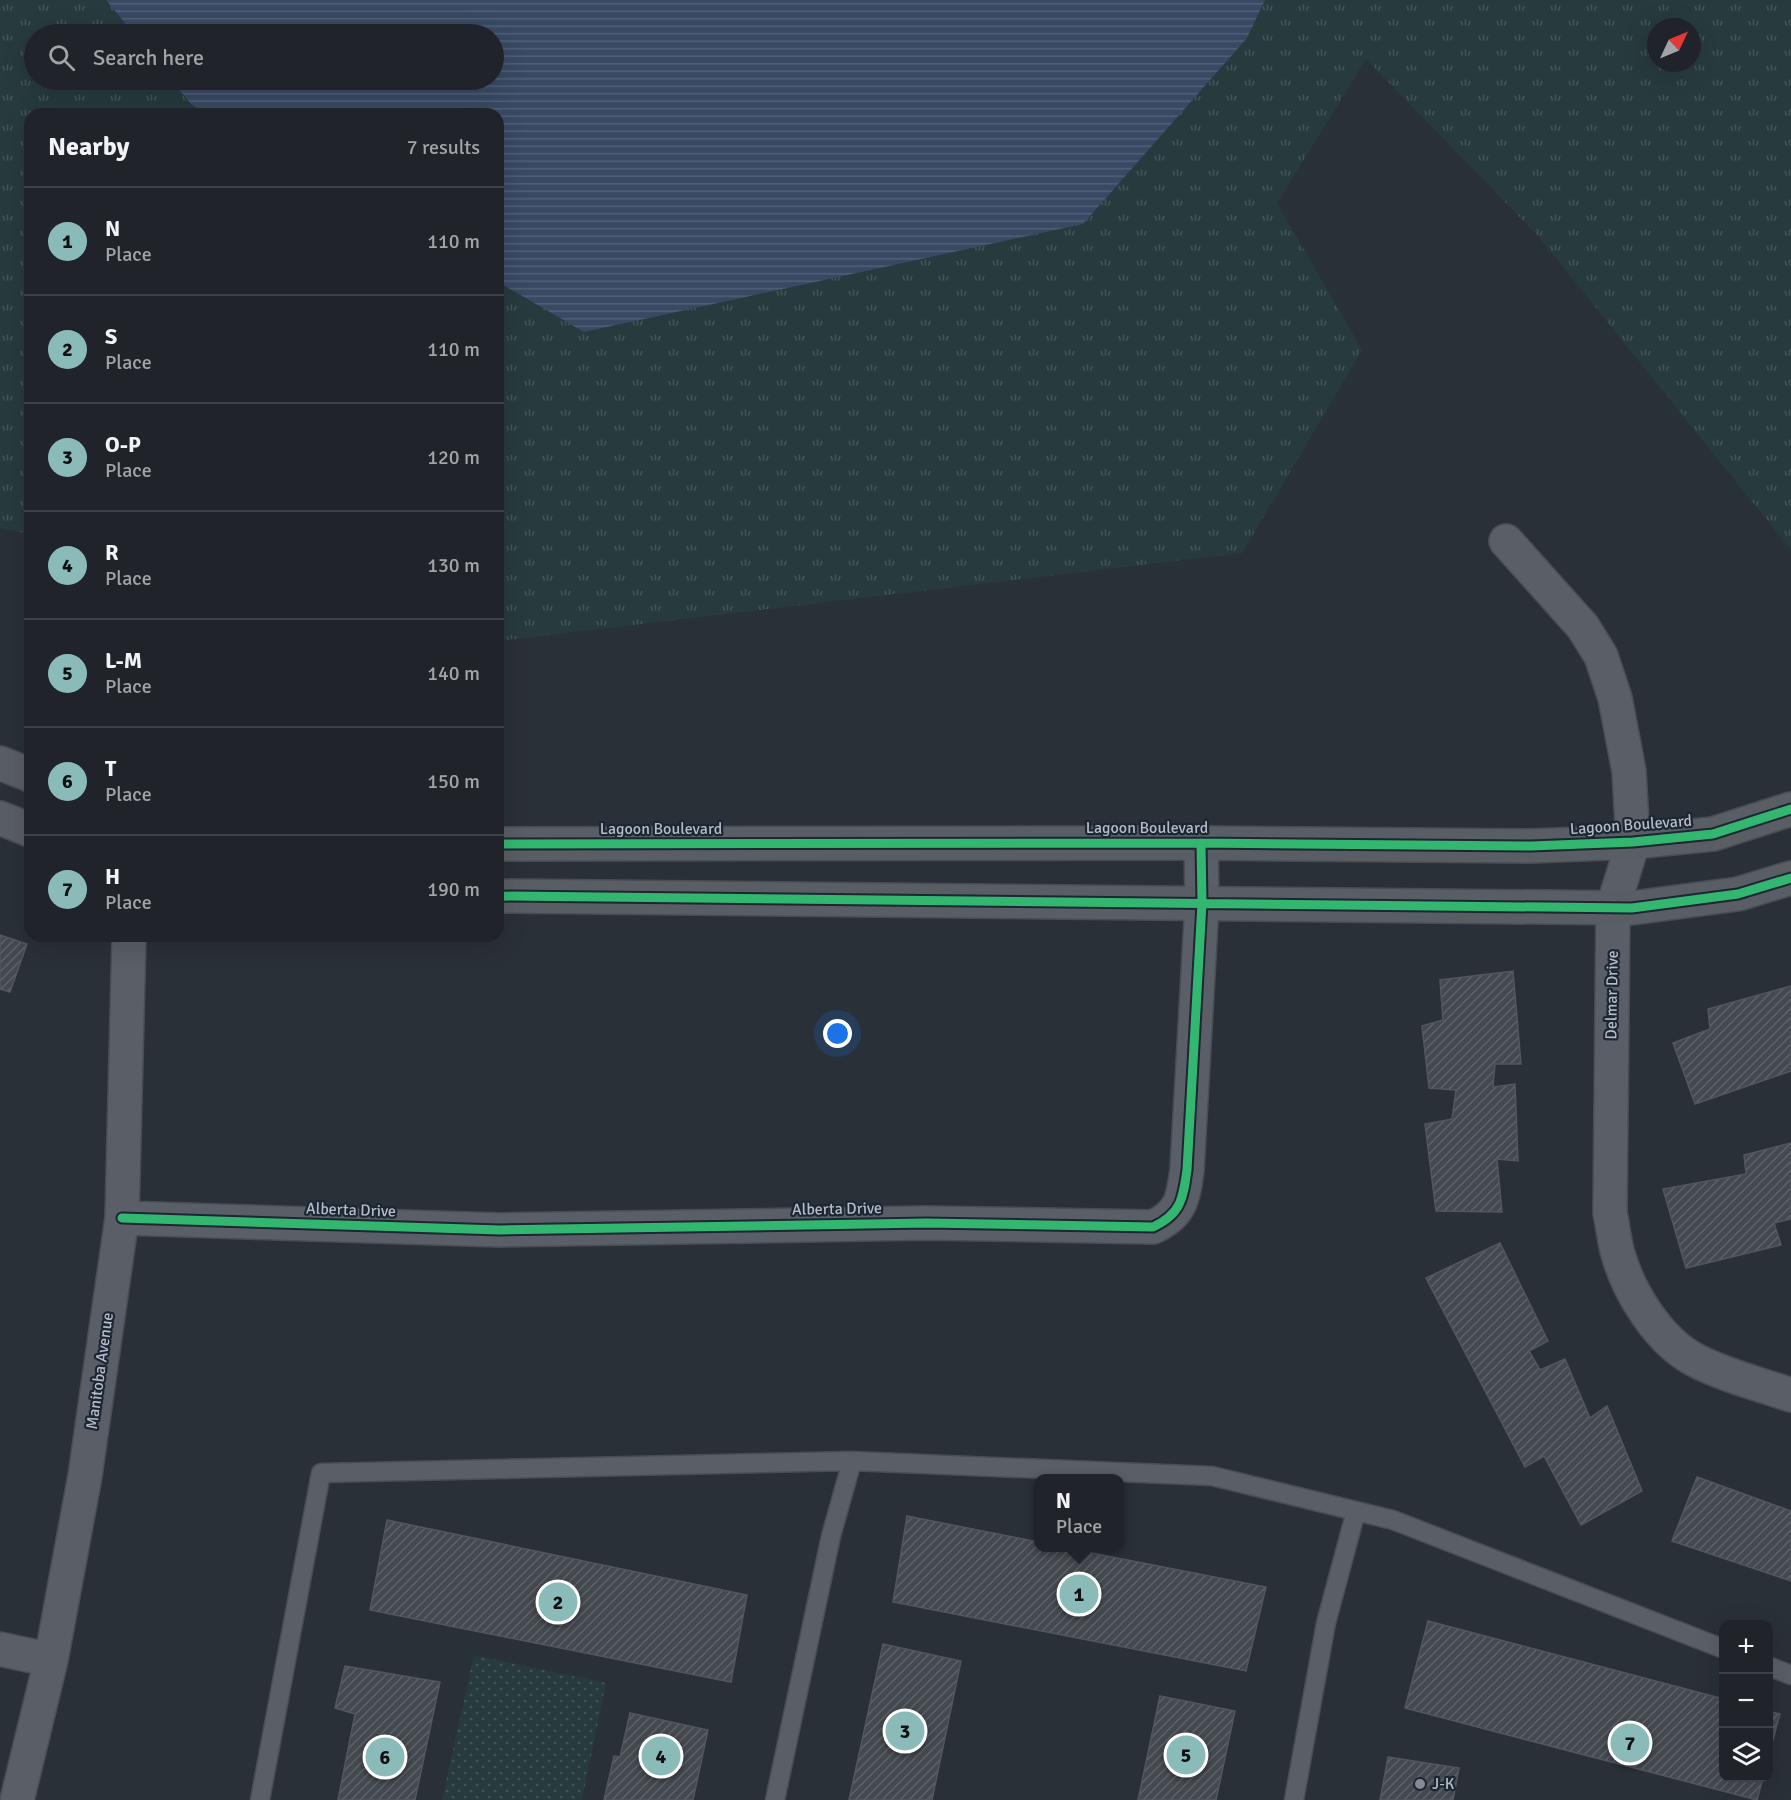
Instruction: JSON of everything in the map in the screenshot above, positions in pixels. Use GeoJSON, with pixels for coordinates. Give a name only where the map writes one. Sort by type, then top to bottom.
{"type":"FeatureCollection","features":[{"type":"Feature","properties":{"kind":"street","name":"Delmar Drive"},"geometry":{"type":"LineString","coordinates":[[1506,541],[1583,627],[1601,656],[1615,698],[1629,771],[1633,842],[1613,908],[1610,1213],[1618,1254],[1631,1286],[1649,1317],[1668,1338],[1693,1359],[1729,1375],[1785,1383]]}},
{"type":"Feature","properties":{"kind":"street"},"geometry":{"type":"LineString","coordinates":[[0,763],[24,773]]}},
{"type":"Feature","properties":{"kind":"street","name":"Lagoon Boulevard"},"geometry":{"type":"LineString","coordinates":[[504,844],[1201,843],[1531,846],[1633,842],[1713,834],[1791,809]]}},
{"type":"Feature","properties":{"kind":"street"},"geometry":{"type":"LineString","coordinates":[[0,818],[24,828]]}},
{"type":"Feature","properties":{"kind":"street","name":"Alberta Drive"},"geometry":{"type":"LineString","coordinates":[[122,1218],[500,1230],[926,1223],[1153,1227],[1176,1212],[1185,1187],[1202,903],[1201,843]]}},
{"type":"Feature","properties":{"kind":"street"},"geometry":{"type":"LineString","coordinates":[[504,896],[1632,908],[1738,894],[1791,878]]}},
{"type":"Feature","properties":{"kind":"street","name":"Manitoba Avenue"},"geometry":{"type":"LineString","coordinates":[[17,1800],[51,1660],[85,1476],[122,1218],[129,942]]}},
{"type":"Feature","properties":{"kind":"street"},"geometry":{"type":"LineString","coordinates":[[0,1649],[51,1660]]}},
{"type":"Feature","properties":{"kind":"lane"},"geometry":{"type":"LineString","coordinates":[[775,1800],[831,1536],[852,1461]]}},
{"type":"Feature","properties":{"kind":"lane"},"geometry":{"type":"LineString","coordinates":[[260,1800],[321,1473],[852,1461],[1212,1476],[1393,1521],[1719,1647]]}},
{"type":"Feature","properties":{"kind":"lane"},"geometry":{"type":"LineString","coordinates":[[1294,1800],[1326,1623],[1356,1512]]}},
{"type":"Feature","properties":{"kind":"lane"},"geometry":{"type":"LineString","coordinates":[[1773,1668],[1791,1675]]}},
{"type":"Feature","properties":{"kind":"green space"},"geometry":{"type":"Polygon","coordinates":[[[0,0],[106,0],[126,24],[24,24],[24,90],[179,90],[197,108],[24,108],[24,533],[0,528],[0,0]]]}},
{"type":"Feature","properties":{"kind":"green space"},"geometry":{"type":"Polygon","coordinates":[[[1265,0],[1791,0],[1791,550],[1539,237],[1366,59],[1277,203],[1362,350],[1242,553],[504,640],[504,285],[584,332],[1247,38],[1265,0]]]}},
{"type":"Feature","properties":{"kind":"green space"},"geometry":{"type":"Polygon","coordinates":[[[474,1655],[606,1683],[582,1800],[442,1800],[474,1655]]]}},
{"type":"Feature","properties":{"kind":"water"},"geometry":{"type":"Polygon","coordinates":[[[106,0],[1265,0],[1247,38],[1083,224],[584,332],[504,285],[504,108],[197,108],[179,90],[504,90],[504,24],[126,24],[106,0]]]}},
{"type":"Feature","properties":{"kind":"building"},"geometry":{"type":"Polygon","coordinates":[[[0,935],[27,944],[10,992],[0,989],[0,935]]]}},
{"type":"Feature","properties":{"kind":"building"},"geometry":{"type":"Polygon","coordinates":[[[1513,971],[1521,1064],[1495,1064],[1493,1087],[1515,1084],[1518,1161],[1497,1159],[1502,1212],[1436,1211],[1425,1124],[1452,1119],[1456,1090],[1429,1088],[1422,1026],[1443,1020],[1440,980],[1513,971]]]}},
{"type":"Feature","properties":{"kind":"building"},"geometry":{"type":"Polygon","coordinates":[[[1791,986],[1791,1071],[1695,1104],[1673,1043],[1710,1029],[1708,1009],[1791,986]]]}},
{"type":"Feature","properties":{"kind":"building"},"geometry":{"type":"Polygon","coordinates":[[[1791,1143],[1791,1219],[1774,1223],[1781,1245],[1686,1268],[1663,1189],[1746,1174],[1744,1155],[1791,1143]]]}},
{"type":"Feature","properties":{"kind":"building"},"geometry":{"type":"Polygon","coordinates":[[[1500,1243],[1548,1341],[1529,1351],[1540,1370],[1565,1359],[1590,1418],[1607,1406],[1642,1491],[1581,1525],[1544,1456],[1525,1467],[1426,1278],[1500,1243]]]}},
{"type":"Feature","properties":{"kind":"building"},"geometry":{"type":"Polygon","coordinates":[[[1697,1477],[1791,1511],[1791,1581],[1672,1541],[1697,1477]]]}},
{"type":"Feature","properties":{"kind":"building"},"geometry":{"type":"Polygon","coordinates":[[[907,1516],[1034,1541],[1034,1552],[1087,1552],[1266,1587],[1246,1671],[893,1602],[907,1516]]]}},
{"type":"Feature","properties":{"kind":"building"},"geometry":{"type":"Polygon","coordinates":[[[387,1520],[747,1595],[731,1682],[370,1610],[387,1520]]]}},
{"type":"Feature","properties":{"kind":"building"},"geometry":{"type":"Polygon","coordinates":[[[1428,1621],[1719,1698],[1719,1782],[1762,1782],[1757,1800],[1405,1708],[1428,1621]]]}},
{"type":"Feature","properties":{"kind":"building"},"geometry":{"type":"Polygon","coordinates":[[[883,1644],[961,1661],[932,1800],[849,1800],[883,1644]]]}},
{"type":"Feature","properties":{"kind":"building"},"geometry":{"type":"Polygon","coordinates":[[[345,1666],[440,1682],[415,1800],[338,1800],[355,1714],[335,1708],[345,1666]]]}},
{"type":"Feature","properties":{"kind":"building"},"geometry":{"type":"Polygon","coordinates":[[[1160,1696],[1235,1711],[1216,1800],[1138,1800],[1160,1696]]]}},
{"type":"Feature","properties":{"kind":"building"},"geometry":{"type":"Polygon","coordinates":[[[1773,1712],[1780,1714],[1773,1739],[1773,1712]]]}},
{"type":"Feature","properties":{"kind":"building"},"geometry":{"type":"Polygon","coordinates":[[[630,1713],[708,1730],[693,1800],[604,1800],[614,1756],[620,1757],[630,1713]]]}},
{"type":"Feature","properties":{"kind":"building","name":"J-K"},"geometry":{"type":"Polygon","coordinates":[[[1388,1757],[1459,1768],[1453,1800],[1380,1800],[1388,1757]]]}},
{"type":"Feature","properties":{"kind":"cycle path"},"geometry":{"type":"LineString","coordinates":[[504,844],[1201,843],[1531,846],[1633,842],[1713,834],[1791,809]]}},
{"type":"Feature","properties":{"kind":"cycle path"},"geometry":{"type":"LineString","coordinates":[[122,1218],[500,1230],[926,1223],[1153,1227],[1170,1217],[1175,1211],[1182,1197],[1187,1170],[1202,903],[1201,843]]}},
{"type":"Feature","properties":{"kind":"cycle path"},"geometry":{"type":"LineString","coordinates":[[504,896],[1632,908],[1738,894],[1791,878]]}},
{"type":"Feature","properties":{"kind":"place","name":"N"},"geometry":{"type":"Point","coordinates":[1079,1594]}},
{"type":"Feature","properties":{"kind":"place","name":"S"},"geometry":{"type":"Point","coordinates":[558,1602]}},
{"type":"Feature","properties":{"kind":"place","name":"O-P"},"geometry":{"type":"Point","coordinates":[905,1731]}},
{"type":"Feature","properties":{"kind":"place","name":"H"},"geometry":{"type":"Point","coordinates":[1630,1743]}},
{"type":"Feature","properties":{"kind":"place","name":"L-M"},"geometry":{"type":"Point","coordinates":[1186,1755]}},
{"type":"Feature","properties":{"kind":"place","name":"R"},"geometry":{"type":"Point","coordinates":[661,1756]}},
{"type":"Feature","properties":{"kind":"place","name":"T"},"geometry":{"type":"Point","coordinates":[385,1757]}},
{"type":"Feature","properties":{"kind":"place","name":"J-K"},"geometry":{"type":"Point","coordinates":[1420,1784]}}]}
